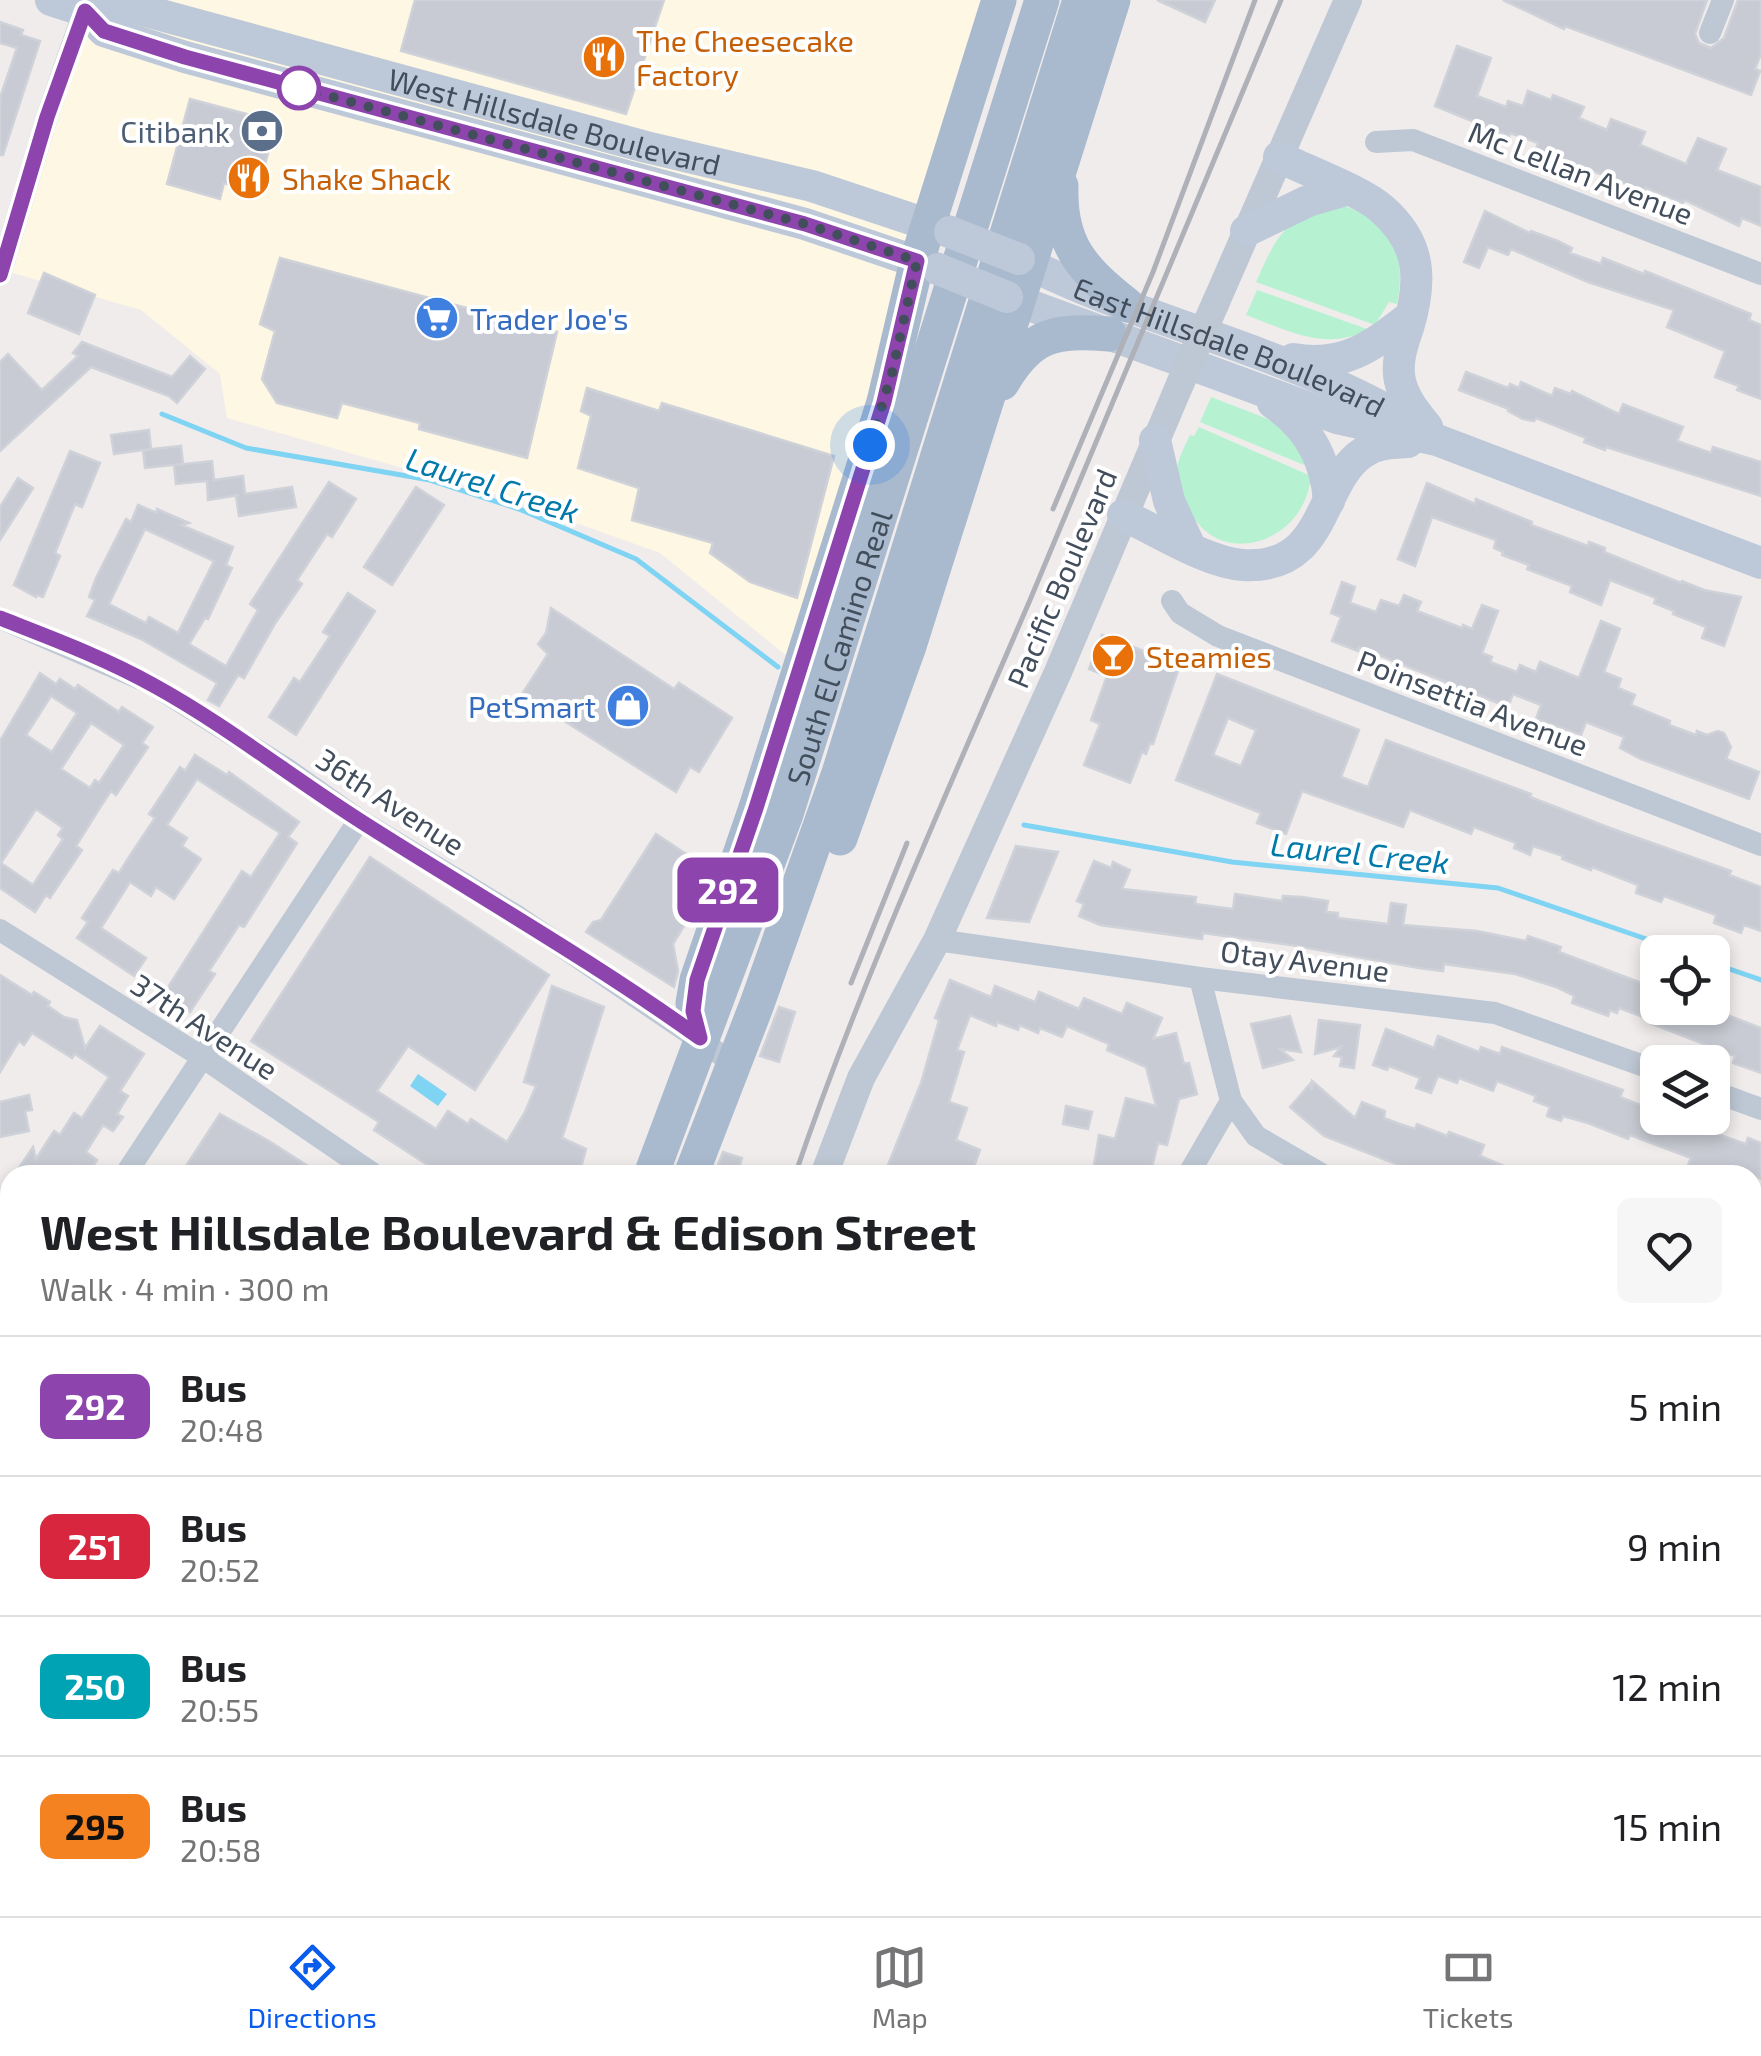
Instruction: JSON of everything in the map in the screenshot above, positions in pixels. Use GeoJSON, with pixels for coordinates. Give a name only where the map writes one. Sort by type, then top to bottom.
{"type":"FeatureCollection","features":[{"type":"Feature","properties":{"kind":"main road","name":"West Hillsdale Boulevard"},"geometry":{"type":"LineString","coordinates":[[51,0],[86,6],[113,2],[646,147],[812,186],[939,228],[1024,262]]}},
{"type":"Feature","properties":{"kind":"main road"},"geometry":{"type":"LineString","coordinates":[[700,1038],[693,1011],[697,980],[756,808],[928,265],[999,0]]}},
{"type":"Feature","properties":{"kind":"main road","name":"South El Camino Real"},"geometry":{"type":"LineString","coordinates":[[655,1165],[792,796],[1042,0]]}},
{"type":"Feature","properties":{"kind":"main road","name":"South El Camino Real"},"geometry":{"type":"LineString","coordinates":[[695,1165],[839,773],[1080,0]]}},
{"type":"Feature","properties":{"kind":"main road"},"geometry":{"type":"LineString","coordinates":[[757,1004],[824,875],[857,796],[982,418],[1012,299],[1062,166],[1113,0]]}},
{"type":"Feature","properties":{"kind":"main road","name":"West Hillsdale Boulevard"},"geometry":{"type":"LineString","coordinates":[[86,6],[104,31],[185,57],[786,219],[928,265],[1012,299]]}},
{"type":"Feature","properties":{"kind":"main road"},"geometry":{"type":"LineString","coordinates":[[1279,157],[1381,208],[1407,241],[1418,278],[1400,356],[1400,382],[1413,409],[1437,440]]}},
{"type":"Feature","properties":{"kind":"main road"},"geometry":{"type":"LineString","coordinates":[[982,418],[1006,375],[1035,342],[1059,332],[1118,319],[1069,244],[1061,214],[1062,166]]}},
{"type":"Feature","properties":{"kind":"main road"},"geometry":{"type":"LineString","coordinates":[[1246,231],[1308,201],[1346,190]]}},
{"type":"Feature","properties":{"kind":"main road","name":"East Hillsdale Boulevard"},"geometry":{"type":"LineString","coordinates":[[1024,262],[1118,319]]}},
{"type":"Feature","properties":{"kind":"main road","name":"East Hillsdale Boulevard"},"geometry":{"type":"LineString","coordinates":[[1012,299],[1118,319],[1248,368],[1337,418],[1437,440],[1761,563]]}},
{"type":"Feature","properties":{"kind":"main road"},"geometry":{"type":"LineString","coordinates":[[1248,368],[1334,360],[1367,350],[1411,316]]}},
{"type":"Feature","properties":{"kind":"main road"},"geometry":{"type":"LineString","coordinates":[[1248,368],[1302,426],[1322,463],[1329,501]]}},
{"type":"Feature","properties":{"kind":"main road"},"geometry":{"type":"LineString","coordinates":[[1155,440],[1166,490],[1190,546]]}},
{"type":"Feature","properties":{"kind":"main road"},"geometry":{"type":"LineString","coordinates":[[1123,515],[1220,560],[1242,565],[1273,560],[1303,544],[1322,520],[1352,462],[1362,453],[1388,443],[1437,440]]}},
{"type":"Feature","properties":{"kind":"street","name":"Pacific Boulevard"},"geometry":{"type":"LineString","coordinates":[[828,1165],[861,1078],[936,940],[1058,672],[1348,0]]}},
{"type":"Feature","properties":{"kind":"street"},"geometry":{"type":"LineString","coordinates":[[1710,34],[1722,0]]}},
{"type":"Feature","properties":{"kind":"street"},"geometry":{"type":"LineString","coordinates":[[0,275],[47,117],[86,6]]}},
{"type":"Feature","properties":{"kind":"street","name":"Mc Lellan Avenue"},"geometry":{"type":"LineString","coordinates":[[1376,142],[1413,140],[1761,274]]}},
{"type":"Feature","properties":{"kind":"street","name":"Poinsettia Avenue"},"geometry":{"type":"LineString","coordinates":[[1172,601],[1180,614],[1218,636],[1761,845]]}},
{"type":"Feature","properties":{"kind":"street","name":"36th Avenue"},"geometry":{"type":"LineString","coordinates":[[0,618],[152,684],[287,769],[359,820],[516,916],[734,1063]]}},
{"type":"Feature","properties":{"kind":"street"},"geometry":{"type":"LineString","coordinates":[[132,1165],[359,820]]}},
{"type":"Feature","properties":{"kind":"street","name":"37th Avenue"},"geometry":{"type":"LineString","coordinates":[[0,930],[202,1058],[360,1165]]}},
{"type":"Feature","properties":{"kind":"street","name":"Otay Avenue"},"geometry":{"type":"LineString","coordinates":[[936,940],[1200,978],[1495,1013],[1640,1065]]}},
{"type":"Feature","properties":{"kind":"street"},"geometry":{"type":"LineString","coordinates":[[1200,978],[1231,1102],[1256,1136],[1307,1165]]}},
{"type":"Feature","properties":{"kind":"street"},"geometry":{"type":"LineString","coordinates":[[1730,1098],[1761,1109]]}},
{"type":"Feature","properties":{"kind":"street"},"geometry":{"type":"LineString","coordinates":[[1194,1165],[1231,1102]]}},
{"type":"Feature","properties":{"kind":"shaded area"},"geometry":{"type":"Polygon","coordinates":[[[87,0],[987,0],[788,657],[660,553],[501,496],[227,418],[220,374],[141,310],[9,272],[87,0]]]}},
{"type":"Feature","properties":{"kind":"green space"},"geometry":{"type":"Polygon","coordinates":[[[1345,206],[1385,232],[1397,256],[1397,304],[1389,302],[1375,325],[1256,282],[1272,248],[1287,228],[1309,216],[1345,206]]]}},
{"type":"Feature","properties":{"kind":"green space"},"geometry":{"type":"Polygon","coordinates":[[[1257,290],[1370,330],[1337,339],[1293,333],[1246,315],[1257,290]]]}},
{"type":"Feature","properties":{"kind":"green space"},"geometry":{"type":"Polygon","coordinates":[[[1211,397],[1281,424],[1309,467],[1200,422],[1211,397]]]}},
{"type":"Feature","properties":{"kind":"green space"},"geometry":{"type":"Polygon","coordinates":[[[1199,427],[1311,476],[1305,500],[1293,520],[1276,534],[1256,542],[1235,543],[1216,538],[1199,524],[1186,502],[1177,472],[1190,435],[1194,436],[1199,427]]]}},
{"type":"Feature","properties":{"kind":"water"},"geometry":{"type":"Polygon","coordinates":[[[418,1074],[447,1094],[438,1106],[410,1086],[418,1074]]]}},
{"type":"Feature","properties":{"kind":"building"},"geometry":{"type":"Polygon","coordinates":[[[415,0],[664,0],[626,114],[401,51],[415,0]]]}},
{"type":"Feature","properties":{"kind":"building"},"geometry":{"type":"Polygon","coordinates":[[[1157,0],[1215,0],[1205,22],[1157,0]]]}},
{"type":"Feature","properties":{"kind":"building"},"geometry":{"type":"Polygon","coordinates":[[[1503,0],[1707,0],[1695,34],[1699,43],[1711,48],[1724,38],[1738,0],[1761,0],[1761,54],[1755,69],[1760,71],[1751,95],[1565,26],[1564,29],[1503,0]]]}},
{"type":"Feature","properties":{"kind":"building"},"geometry":{"type":"Polygon","coordinates":[[[0,22],[40,41],[3,155],[0,98],[17,48],[0,43],[0,22]]]}},
{"type":"Feature","properties":{"kind":"building"},"geometry":{"type":"Polygon","coordinates":[[[1457,46],[1491,58],[1477,96],[1506,107],[1508,101],[1523,106],[1528,91],[1551,100],[1553,95],[1584,107],[1579,118],[1607,130],[1611,119],[1645,132],[1640,145],[1686,164],[1698,138],[1726,149],[1717,170],[1761,187],[1761,226],[1742,218],[1739,226],[1685,200],[1683,203],[1646,188],[1644,191],[1536,149],[1538,143],[1510,133],[1509,136],[1435,106],[1457,46]]]}},
{"type":"Feature","properties":{"kind":"building"},"geometry":{"type":"Polygon","coordinates":[[[190,99],[276,122],[258,192],[224,183],[220,199],[167,184],[190,99]]]}},
{"type":"Feature","properties":{"kind":"building"},"geometry":{"type":"Polygon","coordinates":[[[1485,211],[1530,233],[1558,241],[1572,248],[1570,253],[1601,264],[1603,258],[1644,274],[1645,271],[1751,314],[1749,320],[1761,325],[1761,399],[1715,377],[1725,351],[1667,327],[1674,310],[1588,282],[1511,249],[1508,255],[1488,247],[1479,268],[1464,262],[1485,211]]]}},
{"type":"Feature","properties":{"kind":"building"},"geometry":{"type":"Polygon","coordinates":[[[280,258],[557,332],[527,458],[419,429],[420,423],[342,403],[337,418],[277,403],[262,379],[275,331],[260,324],[280,258]]]}},
{"type":"Feature","properties":{"kind":"building"},"geometry":{"type":"Polygon","coordinates":[[[44,273],[95,295],[79,334],[28,313],[44,273]]]}},
{"type":"Feature","properties":{"kind":"building"},"geometry":{"type":"Polygon","coordinates":[[[82,342],[172,377],[190,356],[205,369],[177,403],[169,396],[91,367],[0,451],[0,362],[8,354],[42,390],[78,356],[73,353],[82,342]]]}},
{"type":"Feature","properties":{"kind":"building"},"geometry":{"type":"Polygon","coordinates":[[[1466,372],[1508,388],[1510,384],[1519,388],[1521,382],[1552,396],[1555,388],[1571,394],[1572,391],[1619,414],[1623,404],[1683,427],[1677,441],[1711,453],[1713,447],[1761,462],[1761,496],[1606,447],[1605,450],[1536,418],[1523,419],[1509,409],[1459,390],[1466,372]]]}},
{"type":"Feature","properties":{"kind":"building"},"geometry":{"type":"Polygon","coordinates":[[[587,388],[659,411],[662,403],[834,456],[797,598],[750,582],[710,553],[713,543],[632,520],[639,488],[578,468],[591,416],[581,411],[587,388]]]}},
{"type":"Feature","properties":{"kind":"building"},"geometry":{"type":"Polygon","coordinates":[[[149,430],[151,449],[144,450],[181,446],[183,464],[145,468],[143,450],[114,454],[111,435],[149,430]]]}},
{"type":"Feature","properties":{"kind":"building"},"geometry":{"type":"Polygon","coordinates":[[[70,451],[100,463],[82,507],[75,504],[43,597],[36,597],[14,585],[70,451]]]}},
{"type":"Feature","properties":{"kind":"building"},"geometry":{"type":"Polygon","coordinates":[[[212,461],[214,480],[243,476],[245,494],[292,487],[296,507],[239,516],[239,495],[208,500],[207,481],[176,484],[174,465],[212,461]]]}},
{"type":"Feature","properties":{"kind":"building"},"geometry":{"type":"Polygon","coordinates":[[[18,478],[33,488],[0,540],[0,507],[18,478]]]}},
{"type":"Feature","properties":{"kind":"building"},"geometry":{"type":"Polygon","coordinates":[[[329,482],[356,499],[297,580],[302,584],[244,678],[238,675],[219,706],[208,700],[217,683],[141,639],[87,616],[95,600],[89,597],[96,578],[126,519],[131,522],[138,505],[189,523],[181,525],[233,547],[226,565],[232,568],[208,619],[189,644],[226,666],[258,610],[250,604],[329,482]],[[145,529],[109,604],[146,623],[149,617],[178,633],[214,561],[145,529]]]}},
{"type":"Feature","properties":{"kind":"building"},"geometry":{"type":"Polygon","coordinates":[[[1427,483],[1588,546],[1589,542],[1605,548],[1604,552],[1681,583],[1741,597],[1724,646],[1702,638],[1706,627],[1654,603],[1656,598],[1610,580],[1601,605],[1570,592],[1572,586],[1502,555],[1494,548],[1496,540],[1432,517],[1415,566],[1398,559],[1427,483]]]}},
{"type":"Feature","properties":{"kind":"building"},"geometry":{"type":"Polygon","coordinates":[[[416,487],[444,505],[392,585],[364,567],[416,487]]]}},
{"type":"Feature","properties":{"kind":"building"},"geometry":{"type":"Polygon","coordinates":[[[1342,582],[1355,587],[1350,603],[1376,612],[1381,600],[1399,606],[1404,595],[1421,602],[1417,611],[1462,628],[1463,625],[1472,629],[1482,605],[1498,611],[1482,653],[1492,657],[1490,662],[1517,672],[1520,665],[1536,672],[1540,662],[1579,678],[1601,621],[1620,629],[1604,672],[1621,679],[1618,688],[1635,695],[1631,705],[1670,721],[1669,725],[1696,735],[1697,731],[1707,735],[1724,733],[1731,747],[1726,759],[1759,772],[1749,799],[1641,759],[1620,748],[1624,737],[1586,722],[1581,735],[1536,719],[1541,705],[1513,694],[1508,707],[1359,647],[1358,651],[1332,641],[1341,617],[1331,613],[1342,582]]]}},
{"type":"Feature","properties":{"kind":"building"},"geometry":{"type":"Polygon","coordinates":[[[348,593],[375,611],[296,735],[269,717],[294,678],[300,682],[330,636],[323,632],[348,593]]]}},
{"type":"Feature","properties":{"kind":"building","name":"PetSmart"},"geometry":{"type":"Polygon","coordinates":[[[551,608],[674,689],[679,683],[732,718],[699,772],[690,767],[676,792],[522,694],[548,654],[538,644],[546,633],[551,608]]]}},
{"type":"Feature","properties":{"kind":"building"},"geometry":{"type":"Polygon","coordinates":[[[1102,635],[1180,665],[1153,744],[1150,743],[1146,754],[1142,752],[1130,783],[1084,765],[1100,724],[1091,720],[1107,676],[1089,669],[1102,635]]]}},
{"type":"Feature","properties":{"kind":"building"},"geometry":{"type":"Polygon","coordinates":[[[40,673],[56,684],[60,679],[75,689],[78,685],[119,712],[122,707],[153,727],[142,743],[148,747],[116,795],[111,791],[76,846],[82,850],[50,898],[46,895],[35,912],[0,888],[0,741],[40,673]],[[51,696],[26,735],[52,752],[77,713],[51,696]],[[91,723],[61,769],[90,788],[95,780],[99,783],[124,745],[91,723]],[[36,809],[1,863],[33,885],[63,839],[58,835],[63,828],[36,809]]]}},
{"type":"Feature","properties":{"kind":"building"},"geometry":{"type":"Polygon","coordinates":[[[1217,674],[1359,730],[1341,777],[1368,787],[1386,740],[1731,871],[1729,875],[1761,887],[1761,931],[1744,925],[1741,933],[1714,923],[1716,915],[1664,896],[1661,902],[1636,893],[1638,885],[1562,859],[1563,856],[1533,846],[1530,855],[1514,848],[1516,843],[1474,827],[1471,834],[1410,810],[1403,827],[1302,791],[1286,834],[1257,823],[1261,813],[1176,780],[1217,674]],[[1228,718],[1213,755],[1241,766],[1256,730],[1228,718]]]}},
{"type":"Feature","properties":{"kind":"building"},"geometry":{"type":"Polygon","coordinates":[[[195,755],[227,775],[229,772],[299,822],[288,837],[297,843],[244,927],[239,925],[209,971],[215,974],[190,1012],[163,995],[242,871],[251,877],[280,833],[197,779],[167,825],[187,838],[182,846],[201,859],[174,899],[156,887],[151,896],[130,882],[101,928],[146,958],[134,976],[77,938],[88,922],[82,918],[113,870],[119,873],[155,818],[149,814],[180,767],[185,771],[195,755]]]}},
{"type":"Feature","properties":{"kind":"building"},"geometry":{"type":"Polygon","coordinates":[[[656,834],[712,871],[705,891],[673,944],[678,971],[674,987],[586,932],[593,922],[601,920],[656,834]]]}},
{"type":"Feature","properties":{"kind":"building"},"geometry":{"type":"Polygon","coordinates":[[[1016,846],[1058,852],[1029,922],[987,918],[1016,846]]]}},
{"type":"Feature","properties":{"kind":"building"},"geometry":{"type":"Polygon","coordinates":[[[370,857],[549,975],[475,1090],[408,1046],[377,1091],[436,1129],[448,1111],[468,1124],[471,1119],[507,1142],[536,1086],[524,1082],[552,986],[604,1007],[562,1138],[586,1149],[582,1165],[428,1165],[374,1130],[379,1122],[251,1041],[370,857]]]}},
{"type":"Feature","properties":{"kind":"building"},"geometry":{"type":"Polygon","coordinates":[[[1094,861],[1111,868],[1113,862],[1130,870],[1122,889],[1196,897],[1195,904],[1233,909],[1235,894],[1282,901],[1283,896],[1302,897],[1328,901],[1326,912],[1338,913],[1338,918],[1388,924],[1391,903],[1406,905],[1403,925],[1477,931],[1526,941],[1528,936],[1640,982],[1640,1016],[1619,1008],[1617,1013],[1610,1010],[1608,1016],[1572,1003],[1574,996],[1556,987],[1515,974],[1444,964],[1443,971],[1203,933],[1202,939],[1100,925],[1079,916],[1084,904],[1077,901],[1094,861]]]}},
{"type":"Feature","properties":{"kind":"building"},"geometry":{"type":"Polygon","coordinates":[[[0,975],[50,1002],[48,1006],[64,1017],[77,1020],[85,1048],[100,1026],[144,1054],[120,1091],[128,1096],[117,1114],[123,1117],[113,1131],[103,1125],[86,1152],[97,1160],[94,1165],[21,1165],[33,1147],[36,1159],[54,1131],[60,1135],[74,1113],[82,1118],[109,1077],[75,1054],[72,1058],[32,1033],[24,1045],[19,1041],[0,1072],[0,975]]]}},
{"type":"Feature","properties":{"kind":"building"},"geometry":{"type":"Polygon","coordinates":[[[950,980],[991,997],[995,986],[1035,1002],[1039,992],[1079,1009],[1084,998],[1122,1014],[1127,1003],[1162,1018],[1153,1039],[1176,1033],[1197,1094],[1179,1099],[1167,1145],[1158,1143],[1152,1165],[1094,1165],[1099,1135],[1115,1139],[1126,1098],[1156,1106],[1146,1067],[1107,1050],[1109,1044],[1067,1026],[1062,1037],[1040,1028],[1038,1033],[1020,1025],[1018,1030],[997,1022],[996,1026],[970,1015],[957,1050],[964,1052],[949,1102],[967,1108],[956,1140],[980,1150],[975,1165],[888,1165],[921,1083],[939,1020],[935,1018],[950,980]]]}},
{"type":"Feature","properties":{"kind":"building"},"geometry":{"type":"Polygon","coordinates":[[[779,1007],[795,1012],[779,1062],[760,1056],[779,1007]]]}},
{"type":"Feature","properties":{"kind":"building"},"geometry":{"type":"Polygon","coordinates":[[[1290,1016],[1301,1052],[1280,1049],[1293,1060],[1263,1068],[1251,1024],[1290,1016]]]}},
{"type":"Feature","properties":{"kind":"building"},"geometry":{"type":"Polygon","coordinates":[[[1730,1016],[1761,1028],[1761,1073],[1733,1063],[1735,1056],[1730,1054],[1730,1045],[1706,1045],[1655,1025],[1730,1025],[1730,1016]]]}},
{"type":"Feature","properties":{"kind":"building"},"geometry":{"type":"Polygon","coordinates":[[[1319,1020],[1360,1025],[1354,1068],[1340,1066],[1342,1057],[1334,1056],[1341,1047],[1315,1054],[1319,1020]]]}},
{"type":"Feature","properties":{"kind":"building"},"geometry":{"type":"Polygon","coordinates":[[[1386,1029],[1434,1048],[1438,1036],[1479,1052],[1481,1047],[1500,1054],[1502,1047],[1623,1090],[1620,1097],[1640,1105],[1640,1135],[1720,1135],[1746,1144],[1748,1138],[1761,1143],[1761,1165],[1688,1165],[1691,1158],[1630,1135],[1628,1139],[1588,1123],[1547,1116],[1550,1107],[1534,1101],[1536,1096],[1497,1081],[1493,1091],[1459,1078],[1457,1083],[1438,1076],[1431,1093],[1416,1088],[1420,1078],[1389,1066],[1387,1070],[1373,1065],[1386,1029]]]}},
{"type":"Feature","properties":{"kind":"building"},"geometry":{"type":"Polygon","coordinates":[[[1312,1081],[1355,1118],[1362,1102],[1385,1111],[1384,1118],[1397,1123],[1415,1129],[1417,1124],[1447,1136],[1449,1132],[1484,1145],[1480,1156],[1502,1165],[1398,1165],[1324,1136],[1290,1107],[1310,1084],[1312,1090],[1312,1081]]]}},
{"type":"Feature","properties":{"kind":"building"},"geometry":{"type":"Polygon","coordinates":[[[29,1095],[32,1110],[25,1111],[29,1131],[0,1137],[0,1102],[29,1095]]]}},
{"type":"Feature","properties":{"kind":"building"},"geometry":{"type":"Polygon","coordinates":[[[1066,1106],[1092,1112],[1088,1129],[1063,1124],[1066,1106]]]}},
{"type":"Feature","properties":{"kind":"building"},"geometry":{"type":"Polygon","coordinates":[[[220,1114],[306,1165],[187,1165],[220,1114]]]}},
{"type":"Feature","properties":{"kind":"building"},"geometry":{"type":"Polygon","coordinates":[[[723,1152],[742,1158],[740,1165],[718,1165],[723,1152]]]}},
{"type":"Feature","properties":{"kind":"waterway","name":"Laurel Creek"},"geometry":{"type":"LineString","coordinates":[[162,414],[246,448],[430,480],[519,509],[636,559],[778,667]]}},
{"type":"Feature","properties":{"kind":"waterway","name":"Laurel Creek"},"geometry":{"type":"LineString","coordinates":[[1024,825],[1232,862],[1498,888],[1640,937]]}},
{"type":"Feature","properties":{"kind":"waterway","name":"Laurel Creek"},"geometry":{"type":"LineString","coordinates":[[1730,969],[1761,980]]}},
{"type":"Feature","properties":{"kind":"railway"},"geometry":{"type":"LineString","coordinates":[[1053,509],[1153,272],[1255,0]]}},
{"type":"Feature","properties":{"kind":"railway"},"geometry":{"type":"LineString","coordinates":[[799,1165],[877,957],[1281,0]]}},
{"type":"Feature","properties":{"kind":"railway"},"geometry":{"type":"LineString","coordinates":[[851,983],[907,843]]}},
{"type":"Feature","properties":{"kind":"bus line","name":"292"},"geometry":{"type":"LineString","coordinates":[[0,275],[47,117],[85,11],[104,31],[185,57],[805,224],[917,261],[884,402],[756,808],[697,980],[693,1011],[700,1038],[152,684],[0,618]]}},
{"type":"Feature","properties":{"kind":"place","name":"The Cheesecake Factory"},"geometry":{"type":"Point","coordinates":[604,57]}},
{"type":"Feature","properties":{"kind":"place","name":"Citibank"},"geometry":{"type":"Point","coordinates":[262,131]}},
{"type":"Feature","properties":{"kind":"place","name":"Shake Shack"},"geometry":{"type":"Point","coordinates":[249,178]}},
{"type":"Feature","properties":{"kind":"place","name":"Trader Joe's"},"geometry":{"type":"Point","coordinates":[437,318]}},
{"type":"Feature","properties":{"kind":"place","name":"Steamies"},"geometry":{"type":"Point","coordinates":[1113,656]}},
{"type":"Feature","properties":{"kind":"place","name":"PetSmart"},"geometry":{"type":"Point","coordinates":[628,706]}},
{"type":"Feature","properties":{"kind":"route"},"geometry":{"type":"LineString","coordinates":[[299,88],[805,224],[917,261],[892,373],[870,445]]}}]}
